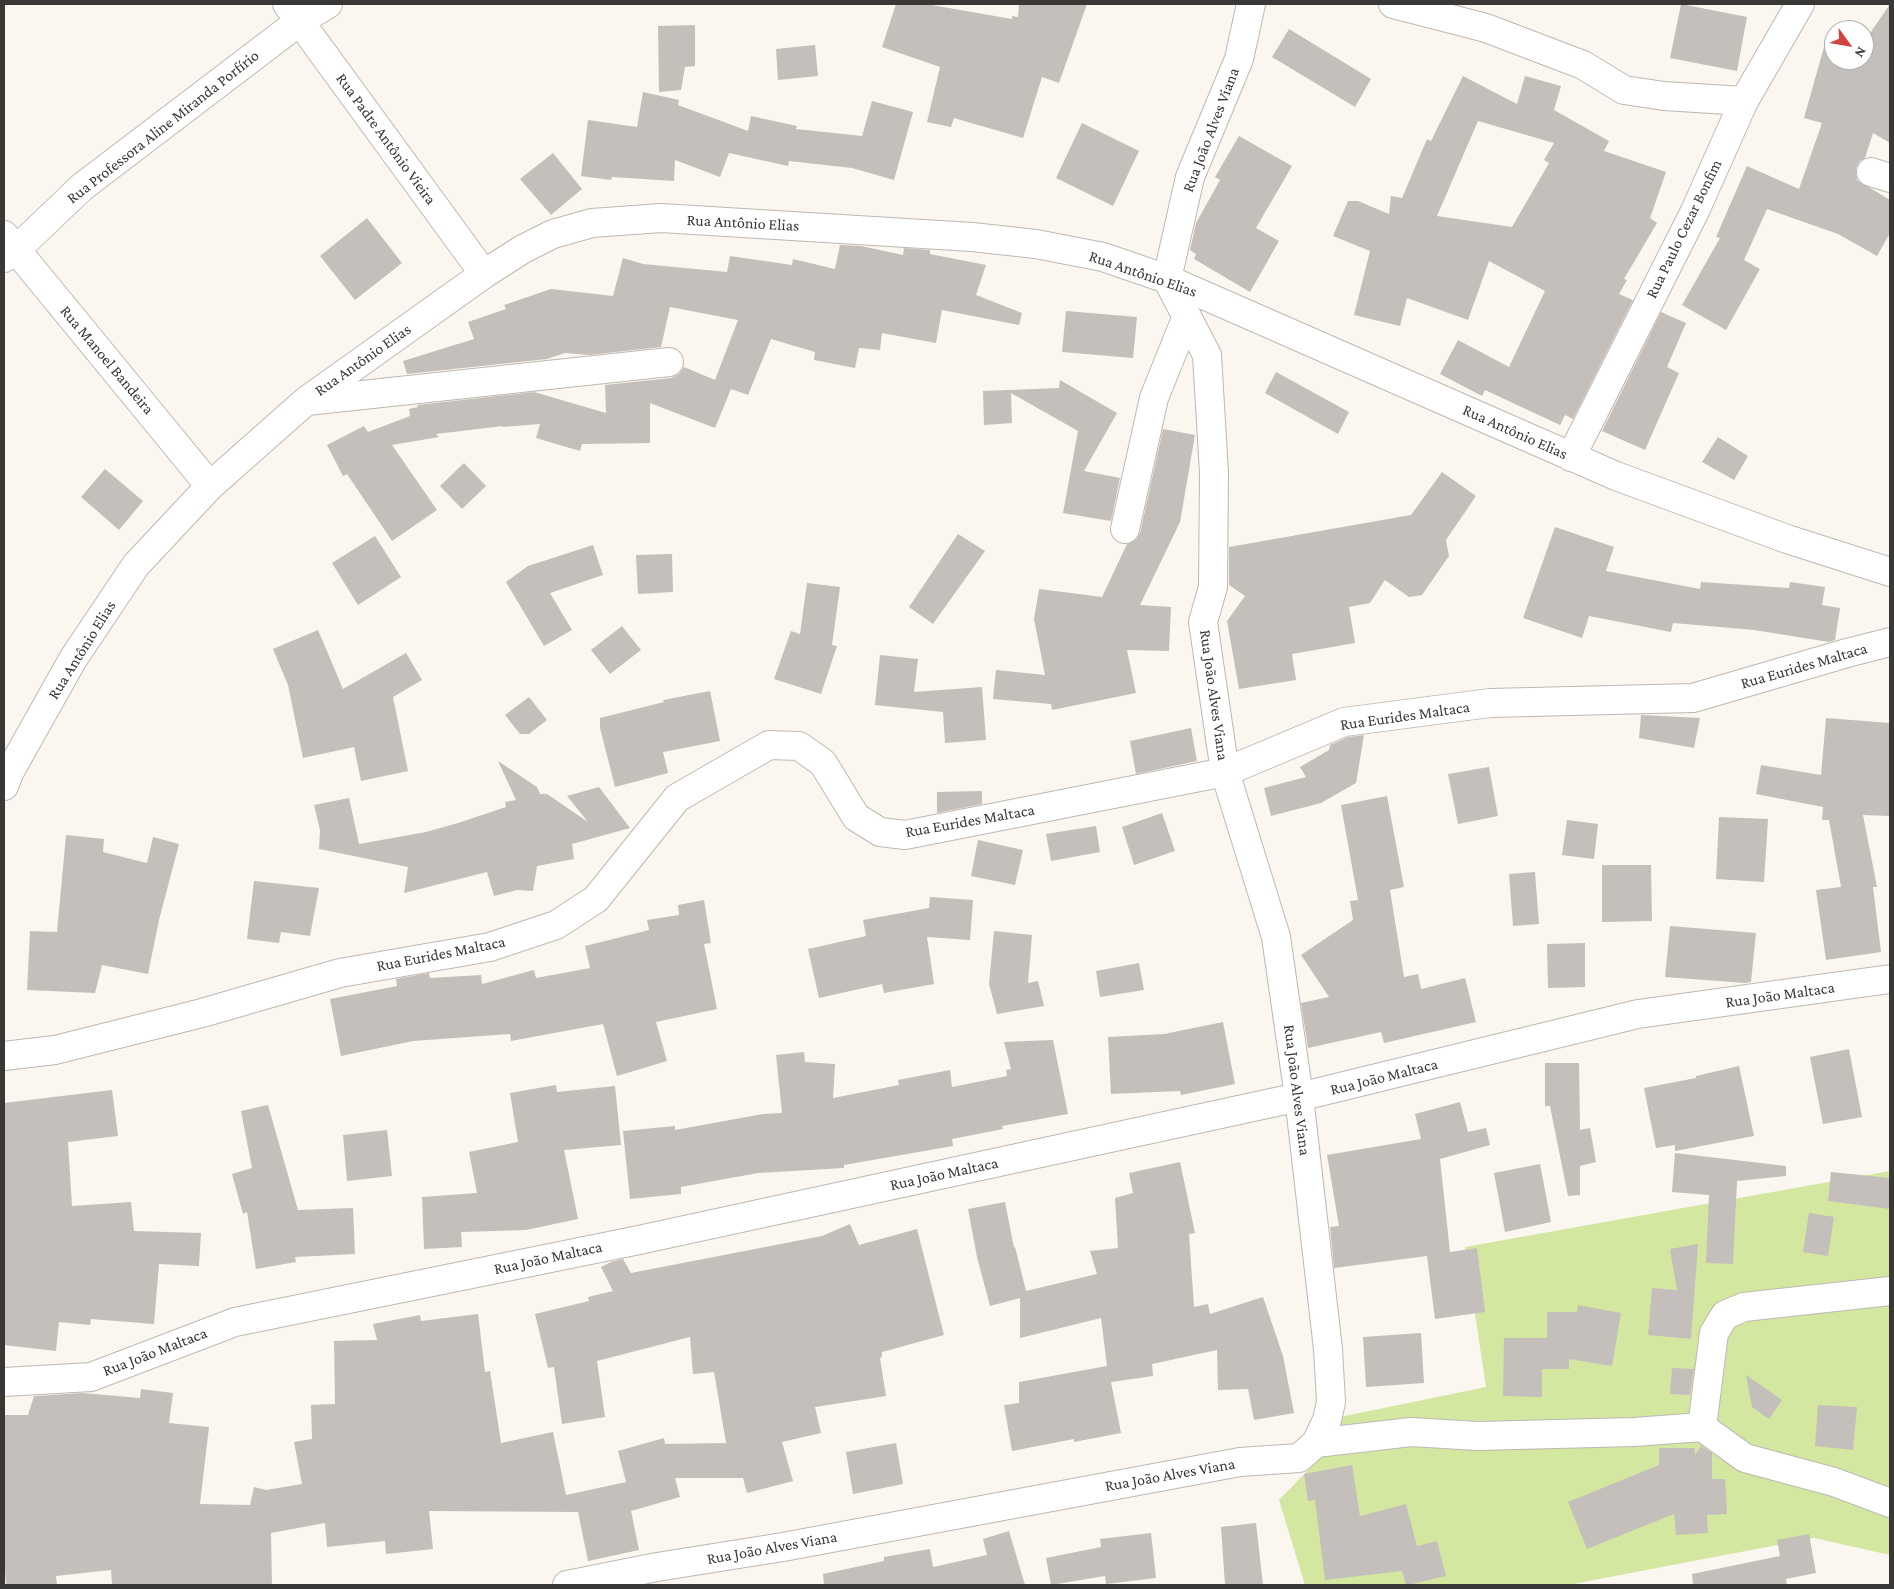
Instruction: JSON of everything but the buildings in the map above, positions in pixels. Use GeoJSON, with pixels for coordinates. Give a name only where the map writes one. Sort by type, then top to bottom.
{"type":"FeatureCollection","features":[{"type":"Feature","properties":{"kind":"street","name":"Rua Professora Aline Miranda Porfírio"},"geometry":{"type":"LineString","coordinates":[[8,248],[294,12],[328,4]]}},
{"type":"Feature","properties":{"kind":"street","name":"Rua João Alves Viana"},"geometry":{"type":"LineString","coordinates":[[568,1585],[656,1567],[783,1547],[1240,1462],[1299,1458],[1316,1443],[1327,1420],[1331,1402],[1328,1349],[1299,1097],[1276,937],[1225,772],[1203,622],[1213,587],[1214,473],[1207,355],[1167,278],[1190,177],[1239,59],[1251,4]]}},
{"type":"Feature","properties":{"kind":"street"},"geometry":{"type":"LineString","coordinates":[[1393,4],[1495,32],[1583,65],[1624,90],[1664,96],[1744,102]]}},
{"type":"Feature","properties":{"kind":"street","name":"Rua Paulo Cezar Bonfim"},"geometry":{"type":"LineString","coordinates":[[1571,457],[1695,211],[1744,102],[1800,4]]}},
{"type":"Feature","properties":{"kind":"street","name":"Rua Padre Antônio Vieira"},"geometry":{"type":"LineString","coordinates":[[294,12],[484,274]]}},
{"type":"Feature","properties":{"kind":"street","name":"Rua Antônio Elias"},"geometry":{"type":"LineString","coordinates":[[4,786],[9,773],[73,659],[136,566],[210,486],[306,401],[484,274],[524,249],[553,234],[592,223],[661,218],[1008,240],[1103,257],[1167,278],[1616,476],[1787,539],[1890,572]]}},
{"type":"Feature","properties":{"kind":"street","name":"Rua Manoel Bandeira"},"geometry":{"type":"LineString","coordinates":[[8,248],[210,486]]}},
{"type":"Feature","properties":{"kind":"street"},"geometry":{"type":"LineString","coordinates":[[1125,529],[1154,398],[1187,316]]}},
{"type":"Feature","properties":{"kind":"street","name":"Rua Antônio Elias"},"geometry":{"type":"LineString","coordinates":[[306,401],[669,362]]}},
{"type":"Feature","properties":{"kind":"street","name":"Rua Eurides Maltaca"},"geometry":{"type":"LineString","coordinates":[[4,1056],[55,1050],[202,1013],[340,973],[490,946],[556,925],[596,899],[677,798],[769,745],[799,746],[823,763],[856,817],[880,832],[905,835],[1225,772],[1344,722],[1490,703],[1693,698],[1890,642]]}},
{"type":"Feature","properties":{"kind":"street","name":"Rua João Maltaca"},"geometry":{"type":"LineString","coordinates":[[4,1382],[91,1377],[234,1322],[639,1240],[1299,1097],[1638,1014],[1890,979]]}},
{"type":"Feature","properties":{"kind":"street"},"geometry":{"type":"LineString","coordinates":[[1702,1427],[1714,1333],[1725,1315],[1744,1307],[1890,1291]]}},
{"type":"Feature","properties":{"kind":"street"},"geometry":{"type":"LineString","coordinates":[[1316,1443],[1412,1432],[1478,1436],[1634,1432],[1702,1427],[1745,1458],[1834,1482],[1890,1503]]}},
{"type":"Feature","properties":{"kind":"green space"},"geometry":{"type":"Polygon","coordinates":[[[1890,1171],[1890,1555],[1814,1538],[1568,1585],[1305,1585],[1279,1500],[1309,1469],[1330,1419],[1486,1387],[1465,1247],[1890,1171]]]}}]}
